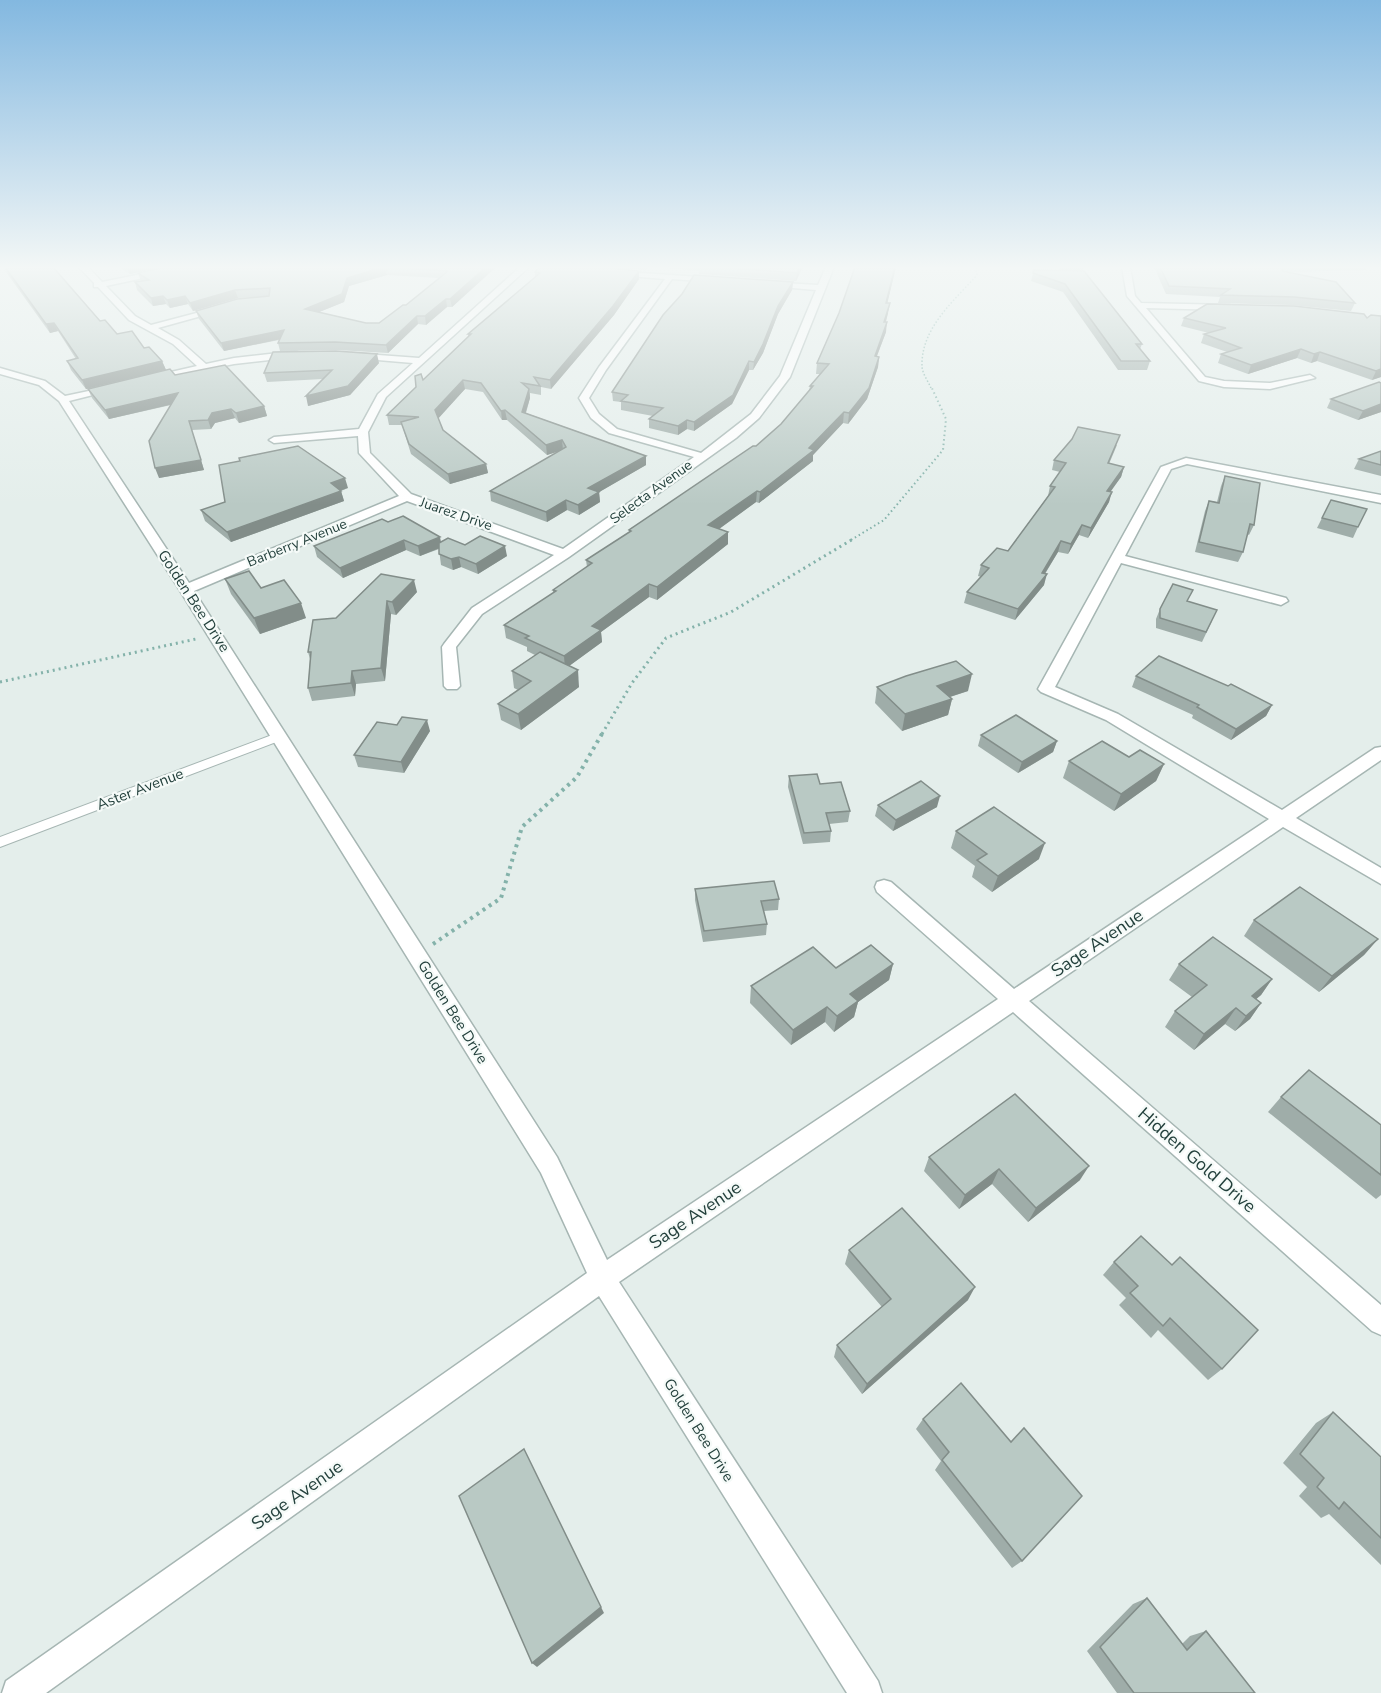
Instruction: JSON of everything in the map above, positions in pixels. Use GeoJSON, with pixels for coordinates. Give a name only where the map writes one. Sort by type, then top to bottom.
{"type":"FeatureCollection","features":[{"type":"Feature","properties":{"kind":"street"},"geometry":{"type":"LineString","coordinates":[[180,346],[204,367]]}},
{"type":"Feature","properties":{"kind":"street"},"geometry":{"type":"LineString","coordinates":[[274,440],[363,432],[382,396],[438,346]]}},
{"type":"Feature","properties":{"kind":"street"},"geometry":{"type":"LineString","coordinates":[[619,346],[584,398],[595,416],[613,431],[701,456]]}},
{"type":"Feature","properties":{"kind":"street","name":"Selecta Avenue"},"geometry":{"type":"LineString","coordinates":[[452,686],[449,647],[477,612],[732,436],[755,416],[771,397],[785,377],[798,346]]}},
{"type":"Feature","properties":{"kind":"street"},"geometry":{"type":"LineString","coordinates":[[1174,346],[1202,379],[1224,384],[1270,386],[1310,378]]}},
{"type":"Feature","properties":{"kind":"street"},"geometry":{"type":"LineString","coordinates":[[139,382],[204,367],[288,354],[309,354]]}},
{"type":"Feature","properties":{"kind":"street"},"geometry":{"type":"LineString","coordinates":[[340,354],[421,361]]}},
{"type":"Feature","properties":{"kind":"street","name":"Golden Bee Drive"},"geometry":{"type":"LineString","coordinates":[[0,371],[42,383],[63,399],[280,736],[549,1165],[602,1278],[866,1693]]}},
{"type":"Feature","properties":{"kind":"street"},"geometry":{"type":"LineString","coordinates":[[63,399],[129,384]]}},
{"type":"Feature","properties":{"kind":"street","name":"Juarez Drive"},"geometry":{"type":"LineString","coordinates":[[363,432],[365,453],[378,470],[407,497],[564,554]]}},
{"type":"Feature","properties":{"kind":"street"},"geometry":{"type":"LineString","coordinates":[[1381,499],[1186,461],[1167,467],[1046,689],[1112,717],[1381,877]]}},
{"type":"Feature","properties":{"kind":"street","name":"Barberry Avenue"},"geometry":{"type":"LineString","coordinates":[[186,588],[407,497]]}},
{"type":"Feature","properties":{"kind":"street"},"geometry":{"type":"LineString","coordinates":[[1117,558],[1281,601]]}},
{"type":"Feature","properties":{"kind":"street","name":"Sage Avenue"},"geometry":{"type":"LineString","coordinates":[[18,1693],[602,1278],[1381,752]]}},
{"type":"Feature","properties":{"kind":"street","name":"Hidden Gold Drive"},"geometry":{"type":"LineString","coordinates":[[884,887],[1381,1322]]}},
{"type":"Feature","properties":{"kind":"lane","name":"Aster Avenue"},"geometry":{"type":"LineString","coordinates":[[0,842],[280,736]]}},
{"type":"Feature","properties":{"kind":"path"},"geometry":{"type":"LineString","coordinates":[[417,955],[501,898],[522,827],[578,777],[632,683],[666,638],[731,612],[884,520],[943,450],[946,419],[922,368],[925,346]]}},
{"type":"Feature","properties":{"kind":"path"},"geometry":{"type":"LineString","coordinates":[[0,682],[176,642],[217,637]]}},
{"type":"Feature","properties":{"kind":"building"},"geometry":{"type":"Polygon","coordinates":[[[70,346],[149,347],[162,361],[82,380],[67,361],[78,358],[70,346]]]}},
{"type":"Feature","properties":{"kind":"building"},"geometry":{"type":"Polygon","coordinates":[[[458,346],[579,346],[550,380],[534,377],[540,386],[522,383],[529,389],[522,412],[646,456],[588,488],[599,492],[578,505],[566,500],[546,512],[490,491],[566,447],[562,440],[546,445],[505,410],[501,411],[481,383],[463,380],[435,410],[443,430],[486,464],[448,474],[409,444],[401,422],[419,417],[387,415],[416,387],[415,376],[421,374],[423,380],[458,346]]]}},
{"type":"Feature","properties":{"kind":"building"},"geometry":{"type":"Polygon","coordinates":[[[642,346],[762,346],[754,362],[749,361],[733,395],[694,422],[687,420],[678,426],[649,419],[663,408],[621,401],[628,395],[612,392],[642,346]]]}},
{"type":"Feature","properties":{"kind":"building"},"geometry":{"type":"Polygon","coordinates":[[[824,346],[879,346],[875,356],[879,357],[869,388],[849,413],[844,412],[809,448],[814,450],[760,492],[757,491],[708,525],[728,532],[657,587],[649,584],[592,626],[601,630],[564,656],[525,638],[529,636],[504,625],[556,591],[553,590],[592,563],[586,560],[756,446],[781,424],[829,364],[817,363],[824,346]]]}},
{"type":"Feature","properties":{"kind":"building"},"geometry":{"type":"Polygon","coordinates":[[[1110,346],[1138,346],[1150,361],[1121,361],[1110,346]]]}},
{"type":"Feature","properties":{"kind":"building"},"geometry":{"type":"Polygon","coordinates":[[[1236,346],[1381,346],[1381,369],[1376,371],[1320,352],[1314,354],[1301,349],[1251,365],[1221,354],[1241,348],[1236,346]]]}},
{"type":"Feature","properties":{"kind":"building"},"geometry":{"type":"Polygon","coordinates":[[[336,351],[377,354],[348,386],[306,396],[332,370],[264,373],[273,352],[336,351]]]}},
{"type":"Feature","properties":{"kind":"building"},"geometry":{"type":"Polygon","coordinates":[[[225,365],[264,406],[236,413],[231,409],[212,413],[208,420],[189,421],[201,460],[155,468],[149,441],[178,393],[105,410],[88,389],[170,369],[175,375],[225,365]]]}},
{"type":"Feature","properties":{"kind":"building"},"geometry":{"type":"Polygon","coordinates":[[[1381,383],[1381,404],[1363,411],[1331,399],[1381,383]]]}},
{"type":"Feature","properties":{"kind":"building"},"geometry":{"type":"Polygon","coordinates":[[[1078,427],[1120,435],[1108,463],[1124,467],[1107,491],[1112,492],[1091,528],[1082,525],[1071,544],[1061,541],[1042,573],[1047,574],[1018,609],[967,592],[989,568],[981,565],[997,548],[1008,551],[1055,487],[1050,486],[1066,463],[1054,460],[1072,439],[1078,427]]]}},
{"type":"Feature","properties":{"kind":"building"},"geometry":{"type":"Polygon","coordinates":[[[298,446],[345,478],[331,483],[341,491],[227,532],[201,510],[225,502],[219,465],[240,461],[239,458],[298,446]]]}},
{"type":"Feature","properties":{"kind":"building"},"geometry":{"type":"Polygon","coordinates":[[[1381,451],[1381,465],[1359,459],[1381,451]]]}},
{"type":"Feature","properties":{"kind":"building"},"geometry":{"type":"Polygon","coordinates":[[[1225,476],[1260,483],[1254,525],[1250,524],[1243,552],[1199,542],[1209,501],[1219,503],[1225,476]]]}},
{"type":"Feature","properties":{"kind":"building"},"geometry":{"type":"Polygon","coordinates":[[[1331,500],[1367,509],[1358,527],[1322,518],[1331,500]]]}},
{"type":"Feature","properties":{"kind":"building"},"geometry":{"type":"Polygon","coordinates":[[[403,516],[440,537],[418,546],[404,540],[340,568],[314,546],[382,519],[388,522],[403,516]]]}},
{"type":"Feature","properties":{"kind":"building"},"geometry":{"type":"Polygon","coordinates":[[[480,536],[505,546],[476,564],[459,557],[451,559],[439,554],[439,543],[448,538],[465,545],[480,536]]]}},
{"type":"Feature","properties":{"kind":"building"},"geometry":{"type":"Polygon","coordinates":[[[249,571],[261,588],[284,580],[301,603],[254,618],[225,579],[249,571]]]}},
{"type":"Feature","properties":{"kind":"building"},"geometry":{"type":"Polygon","coordinates":[[[381,574],[414,580],[392,602],[387,601],[381,668],[352,671],[351,683],[308,688],[311,652],[308,652],[313,620],[336,618],[381,574]]]}},
{"type":"Feature","properties":{"kind":"building"},"geometry":{"type":"Polygon","coordinates":[[[1173,584],[1193,590],[1187,601],[1217,610],[1206,632],[1160,618],[1160,609],[1173,584]]]}},
{"type":"Feature","properties":{"kind":"building"},"geometry":{"type":"Polygon","coordinates":[[[540,652],[578,670],[518,714],[498,704],[531,681],[512,671],[540,652]]]}},
{"type":"Feature","properties":{"kind":"building"},"geometry":{"type":"Polygon","coordinates":[[[1159,656],[1228,686],[1231,684],[1272,705],[1236,729],[1197,707],[1199,705],[1136,676],[1159,656]]]}},
{"type":"Feature","properties":{"kind":"building"},"geometry":{"type":"Polygon","coordinates":[[[956,661],[972,674],[937,686],[952,699],[905,714],[877,687],[906,676],[956,661]]]}},
{"type":"Feature","properties":{"kind":"building"},"geometry":{"type":"Polygon","coordinates":[[[1016,715],[1057,741],[1022,762],[981,735],[1016,715]]]}},
{"type":"Feature","properties":{"kind":"building"},"geometry":{"type":"Polygon","coordinates":[[[402,717],[427,720],[401,762],[354,755],[377,722],[397,725],[402,717]]]}},
{"type":"Feature","properties":{"kind":"building"},"geometry":{"type":"Polygon","coordinates":[[[1102,741],[1129,757],[1140,750],[1164,764],[1121,794],[1069,761],[1102,741]]]}},
{"type":"Feature","properties":{"kind":"building"},"geometry":{"type":"Polygon","coordinates":[[[817,774],[820,784],[841,782],[850,811],[826,813],[831,831],[804,833],[789,776],[817,774]]]}},
{"type":"Feature","properties":{"kind":"building"},"geometry":{"type":"Polygon","coordinates":[[[921,781],[940,796],[896,820],[878,805],[921,781]]]}},
{"type":"Feature","properties":{"kind":"building"},"geometry":{"type":"Polygon","coordinates":[[[994,807],[1045,843],[998,876],[977,860],[987,854],[956,831],[994,807]]]}},
{"type":"Feature","properties":{"kind":"building"},"geometry":{"type":"Polygon","coordinates":[[[774,881],[779,899],[761,901],[767,924],[704,931],[695,889],[774,881]]]}},
{"type":"Feature","properties":{"kind":"building"},"geometry":{"type":"Polygon","coordinates":[[[1300,887],[1378,939],[1332,976],[1254,920],[1300,887]]]}},
{"type":"Feature","properties":{"kind":"building"},"geometry":{"type":"Polygon","coordinates":[[[1213,937],[1272,979],[1252,996],[1261,1003],[1246,1016],[1236,1008],[1204,1034],[1175,1011],[1207,985],[1179,964],[1213,937]]]}},
{"type":"Feature","properties":{"kind":"building"},"geometry":{"type":"Polygon","coordinates":[[[871,945],[893,964],[850,994],[858,1001],[837,1016],[827,1007],[793,1030],[751,986],[813,947],[836,968],[871,945]]]}},
{"type":"Feature","properties":{"kind":"building"},"geometry":{"type":"Polygon","coordinates":[[[1309,1070],[1381,1125],[1381,1175],[1281,1097],[1309,1070]]]}},
{"type":"Feature","properties":{"kind":"building"},"geometry":{"type":"Polygon","coordinates":[[[1015,1094],[1089,1166],[1036,1208],[999,1169],[965,1195],[929,1157],[1015,1094]]]}},
{"type":"Feature","properties":{"kind":"building"},"geometry":{"type":"Polygon","coordinates":[[[902,1208],[975,1287],[867,1384],[837,1345],[891,1299],[849,1250],[902,1208]]]}},
{"type":"Feature","properties":{"kind":"building"},"geometry":{"type":"Polygon","coordinates":[[[1141,1236],[1172,1265],[1180,1257],[1258,1330],[1222,1369],[1170,1318],[1163,1326],[1130,1293],[1138,1286],[1114,1262],[1141,1236]]]}},
{"type":"Feature","properties":{"kind":"building"},"geometry":{"type":"Polygon","coordinates":[[[961,1383],[1011,1442],[1024,1428],[1082,1496],[1022,1561],[942,1460],[949,1452],[923,1419],[961,1383]]]}},
{"type":"Feature","properties":{"kind":"building"},"geometry":{"type":"Polygon","coordinates":[[[1333,1412],[1381,1457],[1381,1538],[1344,1502],[1339,1509],[1317,1487],[1324,1478],[1300,1454],[1333,1412]]]}},
{"type":"Feature","properties":{"kind":"building"},"geometry":{"type":"Polygon","coordinates":[[[524,1449],[601,1607],[532,1663],[459,1496],[524,1449]]]}},
{"type":"Feature","properties":{"kind":"building"},"geometry":{"type":"Polygon","coordinates":[[[1147,1598],[1187,1650],[1206,1631],[1255,1693],[1134,1693],[1100,1647],[1147,1598]]]}}]}
